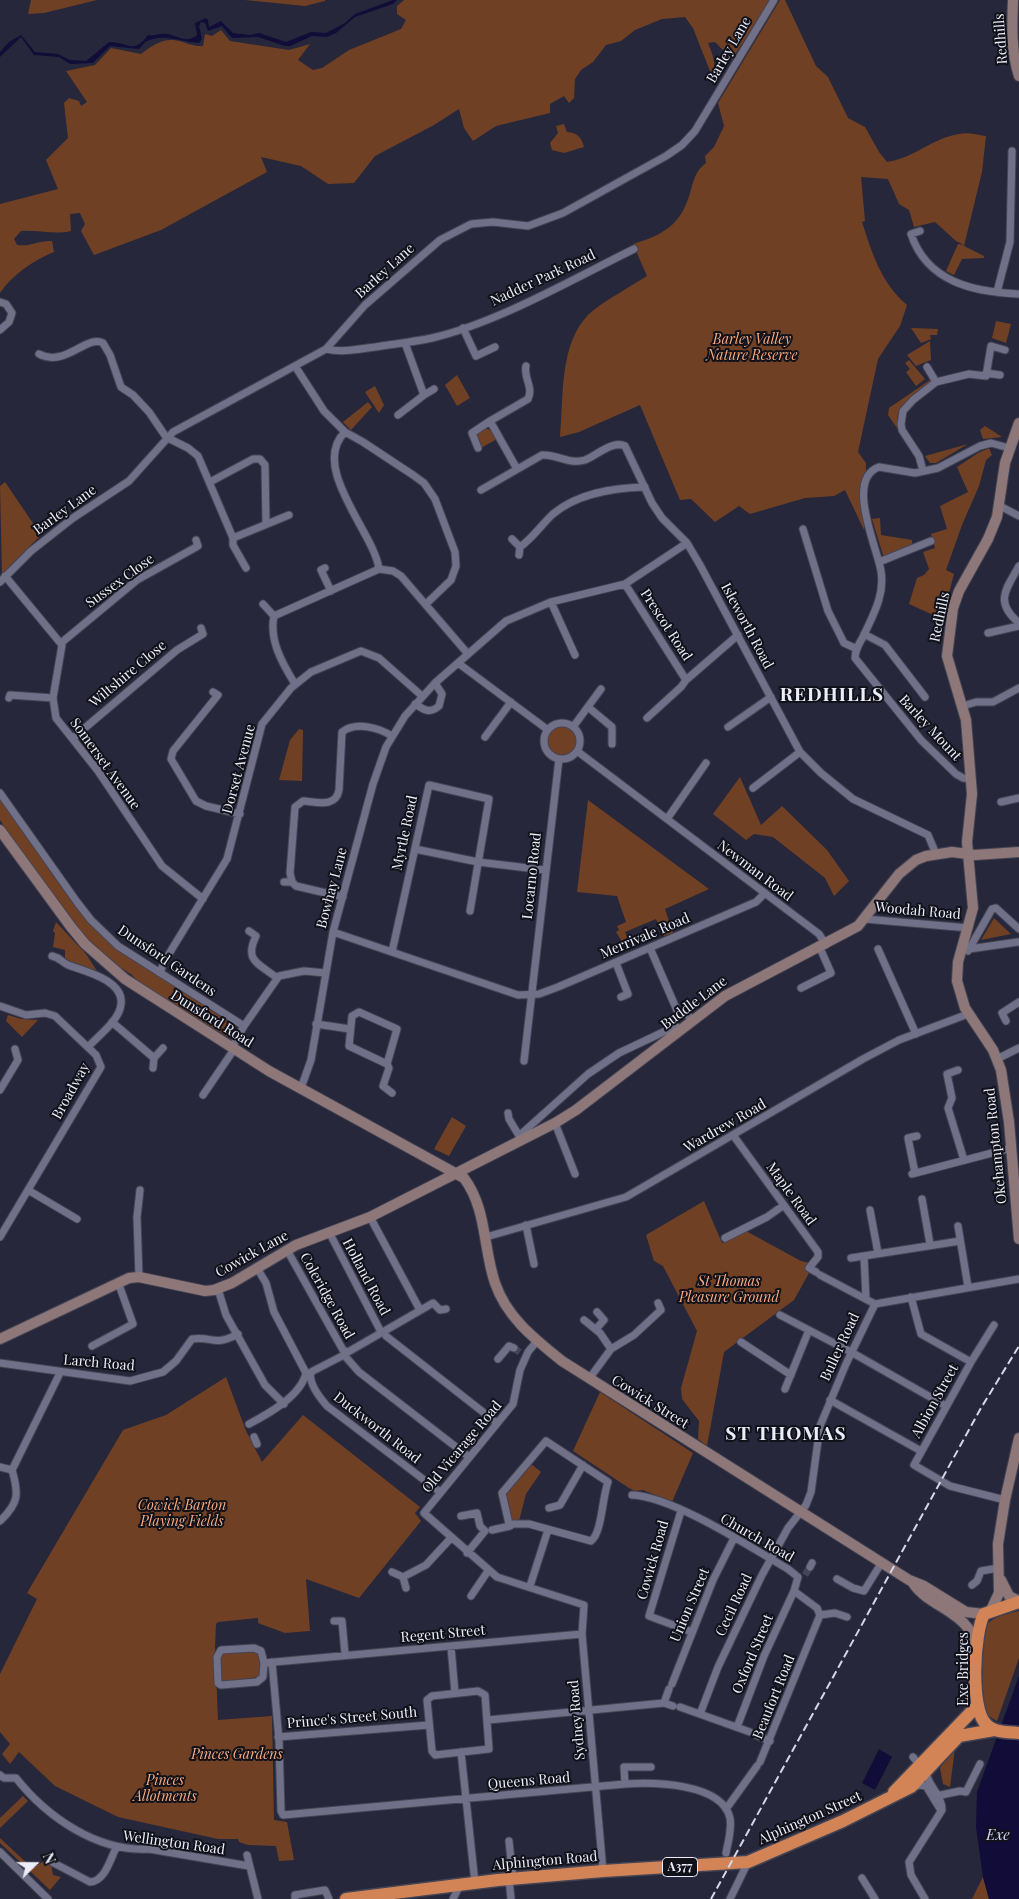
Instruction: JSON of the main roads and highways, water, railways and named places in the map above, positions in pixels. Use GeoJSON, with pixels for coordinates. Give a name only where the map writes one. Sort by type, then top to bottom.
{"type":"FeatureCollection","features":[{"type":"Feature","properties":{"kind":"highway","name":"Exe Bridges"},"geometry":{"type":"LineString","coordinates":[[994,1730],[982,1719],[977,1706],[977,1646],[980,1623],[987,1613],[1019,1602]]}},
{"type":"Feature","properties":{"kind":"highway","name":"Alphington Street"},"geometry":{"type":"LineString","coordinates":[[885,1800],[922,1768],[977,1706]]}},
{"type":"Feature","properties":{"kind":"highway","name":"Alphington Street"},"geometry":{"type":"LineString","coordinates":[[748,1862],[843,1821],[912,1787],[922,1768],[935,1762],[959,1736],[994,1730]]}},
{"type":"Feature","properties":{"kind":"highway","name":"A377"},"geometry":{"type":"LineString","coordinates":[[994,1730],[1019,1733]]}},
{"type":"Feature","properties":{"kind":"highway","name":"Alphington Road"},"geometry":{"type":"LineString","coordinates":[[346,1899],[511,1879],[748,1862]]}},
{"type":"Feature","properties":{"kind":"water"},"geometry":{"type":"Polygon","coordinates":[[[397,0],[393,4],[355,17],[336,33],[327,37],[312,36],[290,46],[258,37],[232,38],[222,26],[208,31],[205,23],[201,22],[199,26],[202,39],[199,43],[160,38],[146,42],[139,49],[110,46],[93,63],[70,64],[59,57],[34,55],[21,37],[0,57],[0,52],[9,42],[21,35],[35,52],[58,54],[70,60],[86,61],[109,42],[134,46],[138,45],[148,35],[162,34],[182,39],[193,38],[197,35],[195,23],[206,18],[209,27],[221,21],[233,33],[250,35],[259,33],[286,42],[311,32],[326,33],[345,23],[355,14],[397,0]]]}},
{"type":"Feature","properties":{"kind":"water","name":"Exe"},"geometry":{"type":"Polygon","coordinates":[[[1019,1676],[1019,1899],[989,1899],[983,1877],[976,1827],[977,1792],[1019,1676]]]}},
{"type":"Feature","properties":{"kind":"water"},"geometry":{"type":"Polygon","coordinates":[[[879,1749],[892,1757],[875,1790],[862,1783],[879,1749]]]}},
{"type":"Feature","properties":{"kind":"tunnel"},"geometry":{"type":"LineString","coordinates":[[514,1348],[522,1354]]}},
{"type":"Feature","properties":{"kind":"tunnel"},"geometry":{"type":"LineString","coordinates":[[805,1575],[810,1567]]}},
{"type":"Feature","properties":{"kind":"railway"},"geometry":{"type":"LineString","coordinates":[[711,1899],[981,1408],[1019,1346]]}},
{"type":"Feature","properties":{"kind":"district","name":"REDHILLS"},"geometry":{"type":"Point","coordinates":[832,695]}},
{"type":"Feature","properties":{"kind":"district","name":"ST THOMAS"},"geometry":{"type":"Point","coordinates":[786,1434]}},
{"type":"Feature","properties":{"kind":"park label","name":"Barley Valley Nature Reserve"},"geometry":{"type":"Point","coordinates":[752,348]}},
{"type":"Feature","properties":{"kind":"park label","name":"St Thomas Pleasure Ground"},"geometry":{"type":"Point","coordinates":[729,1290]}},
{"type":"Feature","properties":{"kind":"park label","name":"Cowick Barton Playing Fields"},"geometry":{"type":"Point","coordinates":[182,1514]}},
{"type":"Feature","properties":{"kind":"park label","name":"Pinces Gardens"},"geometry":{"type":"Point","coordinates":[237,1755]}},
{"type":"Feature","properties":{"kind":"park label","name":"Pinces Allotments"},"geometry":{"type":"Point","coordinates":[165,1789]}}]}
